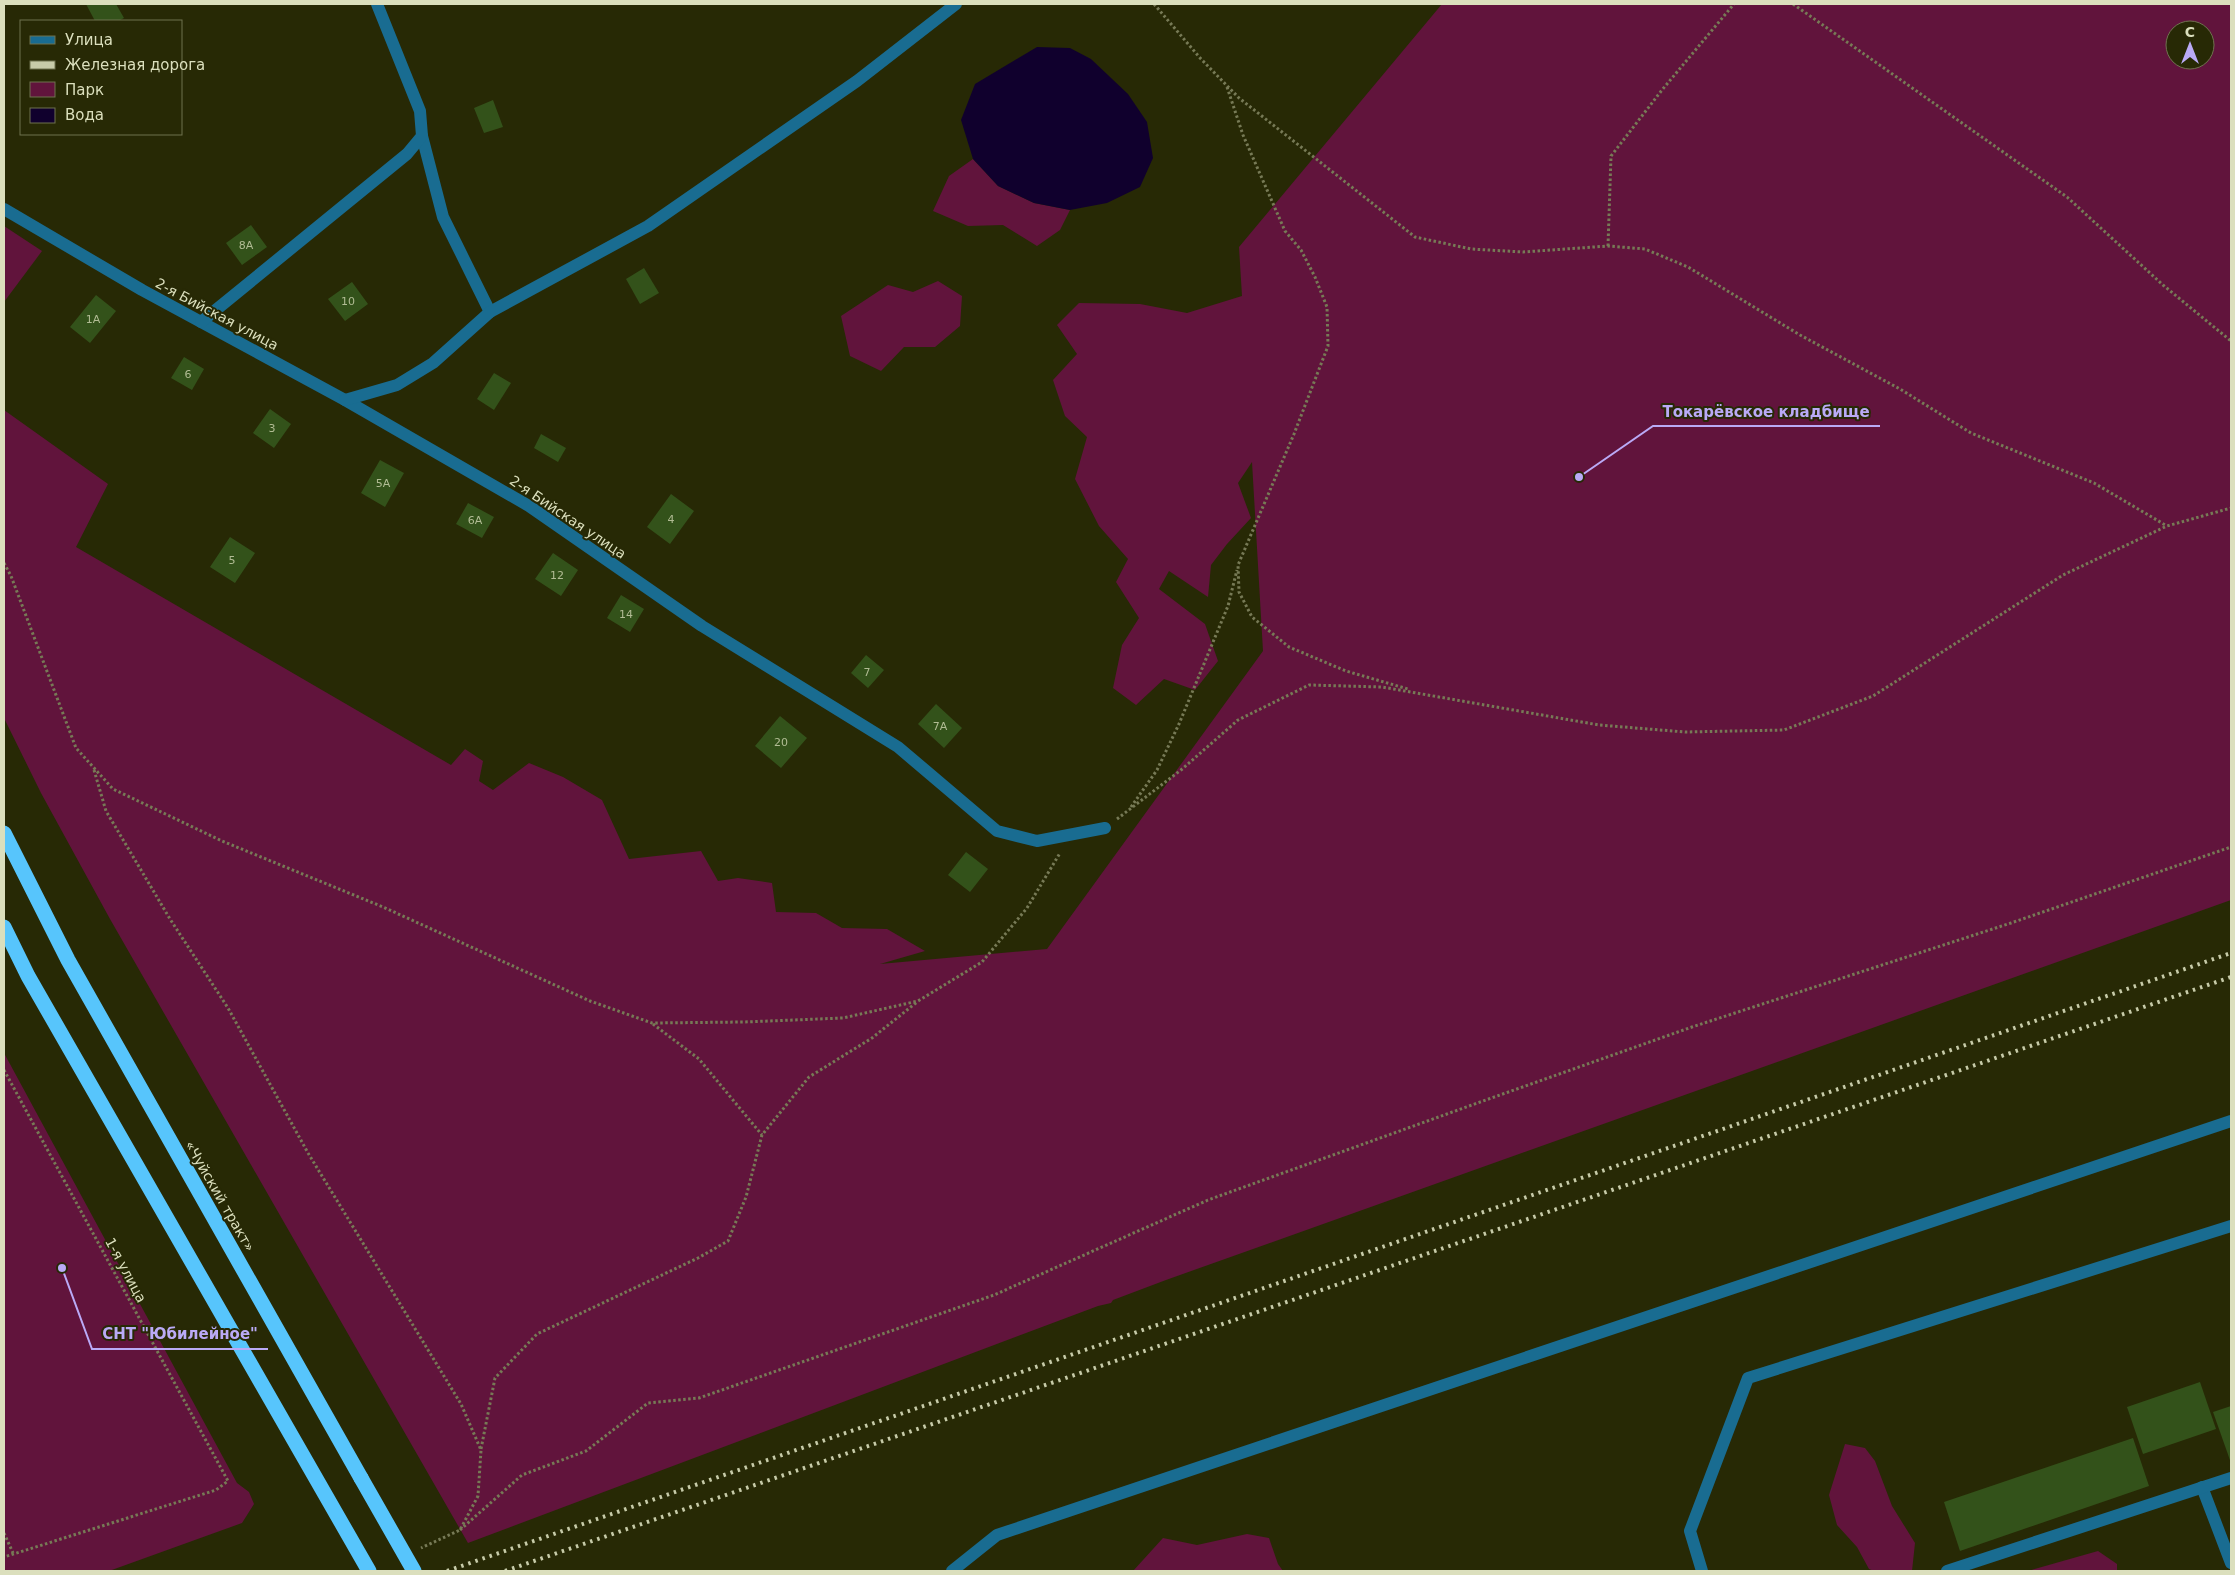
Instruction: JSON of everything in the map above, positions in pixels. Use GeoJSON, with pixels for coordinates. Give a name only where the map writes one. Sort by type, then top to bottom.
{"type":"FeatureCollection","features":[{"type":"Feature","properties":{"kind":"highway","name":"«Чуйский тракт»"},"geometry":{"type":"LineString","coordinates":[[4,833],[68,960],[414,1571]]}},
{"type":"Feature","properties":{"kind":"highway"},"geometry":{"type":"LineString","coordinates":[[4,927],[33,984],[369,1571]]}},
{"type":"Feature","properties":{"kind":"street"},"geometry":{"type":"LineString","coordinates":[[377,4],[420,111],[422,136],[443,217],[490,312]]}},
{"type":"Feature","properties":{"kind":"street"},"geometry":{"type":"LineString","coordinates":[[345,400],[397,385],[433,364],[490,312],[648,226],[857,81],[956,4]]}},
{"type":"Feature","properties":{"kind":"street"},"geometry":{"type":"LineString","coordinates":[[201,322],[407,154],[422,136]]}},
{"type":"Feature","properties":{"kind":"street","name":"2-я Бийская улица"},"geometry":{"type":"LineString","coordinates":[[4,209],[142,290],[345,400],[530,506],[702,626],[898,747],[997,832],[1037,841],[1105,828]]}},
{"type":"Feature","properties":{"kind":"street"},"geometry":{"type":"LineString","coordinates":[[952,1571],[997,1535],[2231,1122]]}},
{"type":"Feature","properties":{"kind":"street"},"geometry":{"type":"LineString","coordinates":[[1702,1571],[1690,1531],[1748,1378],[2231,1226]]}},
{"type":"Feature","properties":{"kind":"street"},"geometry":{"type":"LineString","coordinates":[[1947,1571],[2231,1478]]}},
{"type":"Feature","properties":{"kind":"street"},"geometry":{"type":"LineString","coordinates":[[2202,1487],[2231,1563]]}},
{"type":"Feature","properties":{"kind":"path"},"geometry":{"type":"LineString","coordinates":[[1154,4],[1239,98],[1415,237],[1470,249],[1523,252],[1608,246],[1645,249],[1688,267],[1800,335],[1900,389],[1971,433],[2094,483],[2167,526]]}},
{"type":"Feature","properties":{"kind":"path"},"geometry":{"type":"LineString","coordinates":[[1608,246],[1611,156],[1662,90],[1734,4]]}},
{"type":"Feature","properties":{"kind":"path"},"geometry":{"type":"LineString","coordinates":[[1793,4],[2067,197],[2163,285],[2231,341]]}},
{"type":"Feature","properties":{"kind":"path"},"geometry":{"type":"LineString","coordinates":[[1129,809],[1158,770],[1179,724],[1228,606],[1238,565],[1294,434],[1328,346],[1327,307],[1315,277],[1301,250],[1285,231],[1243,135],[1227,86]]}},
{"type":"Feature","properties":{"kind":"path"},"geometry":{"type":"LineString","coordinates":[[1105,828],[1181,770],[1238,720],[1310,685],[1382,687],[1599,725],[1685,732],[1784,730],[1873,696],[2063,574],[2167,526],[2231,508]]}},
{"type":"Feature","properties":{"kind":"path"},"geometry":{"type":"LineString","coordinates":[[4,563],[11,576],[76,748],[113,789],[222,841],[383,907],[590,1001],[652,1023],[699,1059],[762,1135]]}},
{"type":"Feature","properties":{"kind":"path"},"geometry":{"type":"LineString","coordinates":[[1238,565],[1239,592],[1252,617],[1288,647],[1346,671],[1424,694]]}},
{"type":"Feature","properties":{"kind":"path"},"geometry":{"type":"LineString","coordinates":[[93,767],[106,811],[170,919],[228,1008],[308,1153],[461,1404],[481,1450]]}},
{"type":"Feature","properties":{"kind":"path"},"geometry":{"type":"LineString","coordinates":[[416,1550],[460,1530],[522,1475],[586,1451],[648,1403],[699,1398],[976,1302],[1217,1197],[1692,1027],[2011,923],[2231,847]]}},
{"type":"Feature","properties":{"kind":"path"},"geometry":{"type":"LineString","coordinates":[[460,1530],[478,1496],[481,1450],[495,1378],[537,1334],[698,1258],[728,1241],[746,1197],[762,1135],[810,1077],[872,1038],[918,1001],[982,962],[1027,908],[1061,852]]}},
{"type":"Feature","properties":{"kind":"path"},"geometry":{"type":"LineString","coordinates":[[652,1023],[842,1018],[918,1001]]}},
{"type":"Feature","properties":{"kind":"path","name":"1-я улица"},"geometry":{"type":"LineString","coordinates":[[4,1070],[228,1481],[216,1490],[13,1553]]}},
{"type":"Feature","properties":{"kind":"path"},"geometry":{"type":"LineString","coordinates":[[4,1534],[13,1553],[4,1556]]}},
{"type":"Feature","properties":{"kind":"green space"},"geometry":{"type":"Polygon","coordinates":[[[1442,4],[2231,4],[2231,900],[1166,1280],[1113,1300],[1111,1303],[1098,1306],[468,1543],[110,919],[41,793],[4,718],[4,410],[108,484],[76,547],[451,765],[465,749],[483,761],[479,781],[493,790],[529,763],[563,777],[602,800],[629,859],[701,851],[718,881],[738,878],[772,883],[776,912],[816,913],[842,928],[887,929],[925,951],[880,964],[1047,949],[1263,651],[1252,462],[1238,483],[1251,518],[1211,565],[1208,597],[1169,571],[1159,589],[1205,624],[1218,661],[1195,690],[1164,679],[1136,705],[1113,688],[1122,645],[1139,618],[1116,582],[1128,559],[1099,526],[1075,479],[1087,437],[1065,416],[1053,380],[1077,354],[1057,325],[1079,303],[1140,304],[1187,313],[1242,296],[1239,247],[1442,4]]]}},
{"type":"Feature","properties":{"kind":"green space"},"geometry":{"type":"Polygon","coordinates":[[[973,159],[998,186],[1034,203],[1070,210],[1060,230],[1037,246],[1003,225],[968,226],[933,211],[949,176],[973,159]]]}},
{"type":"Feature","properties":{"kind":"green space"},"geometry":{"type":"Polygon","coordinates":[[[4,226],[42,251],[4,302],[4,226]]]}},
{"type":"Feature","properties":{"kind":"green space"},"geometry":{"type":"Polygon","coordinates":[[[938,281],[962,296],[960,326],[935,347],[904,347],[881,371],[850,356],[841,316],[888,285],[913,292],[938,281]]]}},
{"type":"Feature","properties":{"kind":"green space"},"geometry":{"type":"Polygon","coordinates":[[[4,1053],[237,1483],[249,1492],[254,1504],[242,1523],[109,1571],[4,1571],[4,1053]]]}},
{"type":"Feature","properties":{"kind":"green space"},"geometry":{"type":"Polygon","coordinates":[[[1845,1444],[1865,1448],[1875,1461],[1892,1506],[1915,1543],[1912,1571],[1874,1571],[1869,1569],[1857,1547],[1837,1525],[1829,1495],[1845,1444]]]}},
{"type":"Feature","properties":{"kind":"green space"},"geometry":{"type":"Polygon","coordinates":[[[1247,1534],[1269,1538],[1278,1564],[1283,1571],[1133,1571],[1163,1538],[1197,1545],[1247,1534]]]}},
{"type":"Feature","properties":{"kind":"green space"},"geometry":{"type":"Polygon","coordinates":[[[2098,1551],[2117,1564],[2117,1571],[2028,1571],[2098,1551]]]}},
{"type":"Feature","properties":{"kind":"water"},"geometry":{"type":"Polygon","coordinates":[[[1037,47],[1070,48],[1091,59],[1128,94],[1147,122],[1153,158],[1140,187],[1107,203],[1070,210],[1034,203],[998,186],[973,159],[961,120],[975,84],[1037,47]]]}},
{"type":"Feature","properties":{"kind":"building"},"geometry":{"type":"Polygon","coordinates":[[[86,4],[116,4],[124,18],[120,20],[94,20],[86,4]]]}},
{"type":"Feature","properties":{"kind":"building"},"geometry":{"type":"Polygon","coordinates":[[[493,100],[503,127],[484,133],[474,108],[493,100]]]}},
{"type":"Feature","properties":{"kind":"building"},"geometry":{"type":"Polygon","coordinates":[[[251,225],[267,247],[242,265],[226,243],[251,225]]]}},
{"type":"Feature","properties":{"kind":"building"},"geometry":{"type":"Polygon","coordinates":[[[644,268],[659,293],[640,304],[626,279],[644,268]]]}},
{"type":"Feature","properties":{"kind":"building"},"geometry":{"type":"Polygon","coordinates":[[[352,282],[368,304],[345,321],[328,299],[352,282]]]}},
{"type":"Feature","properties":{"kind":"building"},"geometry":{"type":"Polygon","coordinates":[[[96,295],[116,311],[90,343],[70,327],[96,295]]]}},
{"type":"Feature","properties":{"kind":"building"},"geometry":{"type":"Polygon","coordinates":[[[184,357],[204,369],[192,390],[171,378],[184,357]]]}},
{"type":"Feature","properties":{"kind":"building"},"geometry":{"type":"Polygon","coordinates":[[[494,373],[511,383],[494,410],[477,399],[494,373]]]}},
{"type":"Feature","properties":{"kind":"building"},"geometry":{"type":"Polygon","coordinates":[[[270,409],[291,424],[274,448],[253,433],[270,409]]]}},
{"type":"Feature","properties":{"kind":"building"},"geometry":{"type":"Polygon","coordinates":[[[541,434],[566,448],[558,462],[534,448],[541,434]]]}},
{"type":"Feature","properties":{"kind":"building"},"geometry":{"type":"Polygon","coordinates":[[[380,460],[404,473],[385,507],[361,493],[380,460]]]}},
{"type":"Feature","properties":{"kind":"building"},"geometry":{"type":"Polygon","coordinates":[[[671,494],[694,511],[670,544],[647,527],[671,494]]]}},
{"type":"Feature","properties":{"kind":"building"},"geometry":{"type":"Polygon","coordinates":[[[468,503],[494,517],[482,538],[456,524],[468,503]]]}},
{"type":"Feature","properties":{"kind":"building"},"geometry":{"type":"Polygon","coordinates":[[[230,537],[255,553],[235,583],[210,567],[230,537]]]}},
{"type":"Feature","properties":{"kind":"building"},"geometry":{"type":"Polygon","coordinates":[[[553,553],[578,570],[561,596],[535,579],[553,553]]]}},
{"type":"Feature","properties":{"kind":"building"},"geometry":{"type":"Polygon","coordinates":[[[621,595],[644,609],[630,632],[607,618],[621,595]]]}},
{"type":"Feature","properties":{"kind":"building"},"geometry":{"type":"Polygon","coordinates":[[[866,655],[884,670],[868,688],[851,673],[866,655]]]}},
{"type":"Feature","properties":{"kind":"building"},"geometry":{"type":"Polygon","coordinates":[[[936,704],[962,728],[944,748],[918,724],[936,704]]]}},
{"type":"Feature","properties":{"kind":"building"},"geometry":{"type":"Polygon","coordinates":[[[780,716],[807,738],[781,768],[755,746],[780,716]]]}},
{"type":"Feature","properties":{"kind":"building"},"geometry":{"type":"Polygon","coordinates":[[[966,852],[988,869],[970,892],[948,875],[966,852]]]}},
{"type":"Feature","properties":{"kind":"building"},"geometry":{"type":"Polygon","coordinates":[[[2200,1382],[2216,1429],[2143,1454],[2127,1407],[2200,1382]]]}},
{"type":"Feature","properties":{"kind":"building"},"geometry":{"type":"Polygon","coordinates":[[[2231,1406],[2231,1463],[2213,1412],[2231,1406]]]}},
{"type":"Feature","properties":{"kind":"building"},"geometry":{"type":"Polygon","coordinates":[[[2133,1438],[2149,1486],[1960,1551],[1944,1502],[2133,1438]]]}},
{"type":"Feature","properties":{"kind":"railway"},"geometry":{"type":"LineString","coordinates":[[447,1571],[2231,953]]}},
{"type":"Feature","properties":{"kind":"railway"},"geometry":{"type":"LineString","coordinates":[[505,1571],[2231,977]]}},
{"type":"Feature","properties":{"kind":"place","name":"Токарёвское кладбище"},"geometry":{"type":"Point","coordinates":[1579,477]}},
{"type":"Feature","properties":{"kind":"place","name":"СНТ \"Юбилейное\""},"geometry":{"type":"Point","coordinates":[62,1268]}}]}
